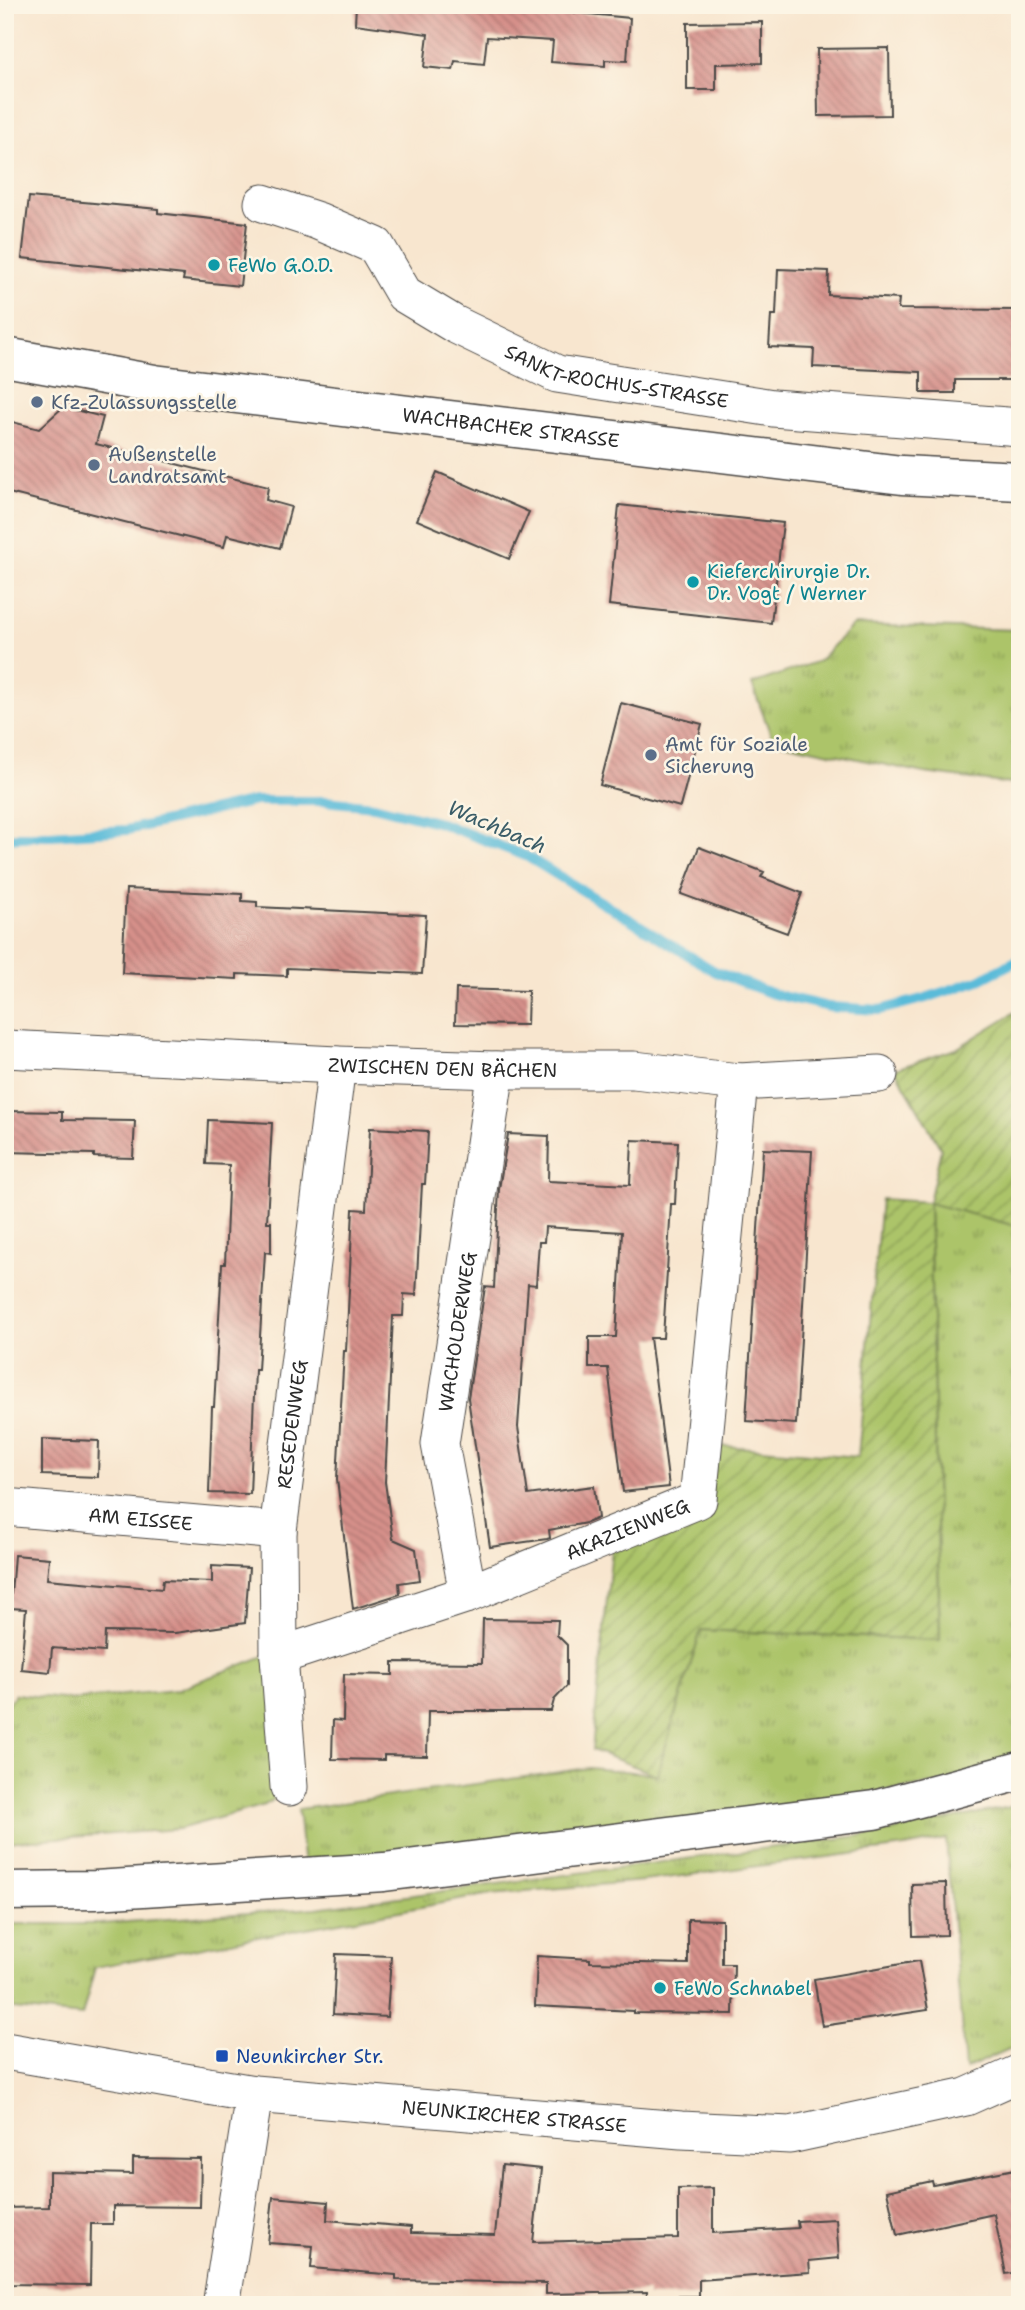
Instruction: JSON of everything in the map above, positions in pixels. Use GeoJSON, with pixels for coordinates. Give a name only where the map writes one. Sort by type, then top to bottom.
{"type":"FeatureCollection","features":[{"type":"Feature","properties":{"kind":"main road","name":"WACHBACHER STRASSE"},"geometry":{"type":"LineString","coordinates":[[5,357],[182,388],[902,475],[1020,481]]}},
{"type":"Feature","properties":{"kind":"main road"},"geometry":{"type":"LineString","coordinates":[[5,1891],[95,1890],[397,1870],[874,1810],[1020,1771]]}},
{"type":"Feature","properties":{"kind":"street","name":"SANKT-ROCHUS-STRASSE"},"geometry":{"type":"LineString","coordinates":[[263,202],[318,221],[376,246],[404,294],[454,324],[557,374],[773,408],[1020,426]]}},
{"type":"Feature","properties":{"kind":"street","name":"ZWISCHEN DEN BÄCHEN"},"geometry":{"type":"LineString","coordinates":[[5,1049],[337,1065],[496,1070],[634,1070],[739,1082],[879,1074]]}},
{"type":"Feature","properties":{"kind":"street","name":"RESEDENWEG"},"geometry":{"type":"LineString","coordinates":[[289,1787],[279,1656],[278,1531],[337,1065]]}},
{"type":"Feature","properties":{"kind":"street","name":"WACHOLDERWEG"},"geometry":{"type":"LineString","coordinates":[[468,1594],[440,1444],[496,1070]]}},
{"type":"Feature","properties":{"kind":"street","name":"AKAZIENWEG"},"geometry":{"type":"LineString","coordinates":[[279,1656],[468,1594],[698,1500],[739,1082]]}},
{"type":"Feature","properties":{"kind":"street","name":"AM EISSEE"},"geometry":{"type":"LineString","coordinates":[[5,1507],[278,1531]]}},
{"type":"Feature","properties":{"kind":"street","name":"NEUNKIRCHER STRASSE"},"geometry":{"type":"LineString","coordinates":[[5,2051],[254,2094],[681,2130],[790,2135],[966,2097],[1020,2073]]}},
{"type":"Feature","properties":{"kind":"street"},"geometry":{"type":"LineString","coordinates":[[224,2305],[222,2300],[254,2094]]}},
{"type":"Feature","properties":{"kind":"green space"},"geometry":{"type":"Polygon","coordinates":[[[853,625],[1020,630],[1020,785],[924,773],[773,741],[752,684],[819,661],[853,625]]]}},
{"type":"Feature","properties":{"kind":"green space"},"geometry":{"type":"Polygon","coordinates":[[[1020,1009],[1020,1227],[929,1203],[940,1640],[701,1630],[657,1775],[592,1750],[612,1548],[697,1500],[702,1444],[858,1457],[881,1199],[929,1202],[941,1149],[895,1069],[956,1049],[1020,1009]]]}},
{"type":"Feature","properties":{"kind":"green space"},"geometry":{"type":"Polygon","coordinates":[[[929,1202],[1020,1227],[1020,1771],[305,1877],[298,1809],[589,1768],[656,1774],[700,1630],[940,1640],[929,1202]]]}},
{"type":"Feature","properties":{"kind":"green space"},"geometry":{"type":"Polygon","coordinates":[[[267,1655],[289,1787],[265,1805],[179,1829],[6,1842],[5,1709],[15,1694],[72,1700],[176,1690],[267,1655]]]}},
{"type":"Feature","properties":{"kind":"green space"},"geometry":{"type":"Polygon","coordinates":[[[1020,1805],[1020,2044],[965,2069],[946,1839],[905,1847],[643,1881],[491,1894],[95,1967],[82,2016],[5,2008],[5,1924],[100,1924],[316,1908],[880,1833],[1020,1805]]]}},
{"type":"Feature","properties":{"kind":"building"},"geometry":{"type":"Polygon","coordinates":[[[356,5],[496,5],[630,18],[627,61],[605,60],[605,66],[551,62],[553,41],[487,37],[484,64],[455,61],[453,70],[424,67],[428,34],[355,24],[356,5]]]}},
{"type":"Feature","properties":{"kind":"building"},"geometry":{"type":"Polygon","coordinates":[[[762,22],[762,63],[716,64],[716,90],[687,90],[687,23],[762,22]]]}},
{"type":"Feature","properties":{"kind":"building"},"geometry":{"type":"Polygon","coordinates":[[[889,48],[890,115],[818,116],[817,49],[889,48]]]}},
{"type":"Feature","properties":{"kind":"building"},"geometry":{"type":"Polygon","coordinates":[[[29,197],[158,209],[158,213],[247,223],[240,286],[183,280],[184,275],[22,258],[29,197]]]}},
{"type":"Feature","properties":{"kind":"building"},"geometry":{"type":"Polygon","coordinates":[[[778,269],[829,271],[828,295],[899,299],[898,309],[1019,310],[1019,380],[955,380],[955,393],[921,393],[921,372],[813,367],[814,349],[769,347],[771,315],[776,315],[778,269]]]}},
{"type":"Feature","properties":{"kind":"building","name":"Außenstelle Landratsamt"},"geometry":{"type":"Polygon","coordinates":[[[63,407],[103,417],[96,444],[268,487],[266,500],[291,507],[280,548],[227,535],[224,547],[5,492],[5,420],[39,429],[63,407]]]}},
{"type":"Feature","properties":{"kind":"building"},"geometry":{"type":"Polygon","coordinates":[[[437,472],[529,512],[509,559],[417,520],[437,472]]]}},
{"type":"Feature","properties":{"kind":"building","name":"Kieferchirurgie Dr. Dr. Vogt / Werner"},"geometry":{"type":"Polygon","coordinates":[[[619,505],[783,523],[771,623],[609,605],[619,505]]]}},
{"type":"Feature","properties":{"kind":"building","name":"Amt für Soziale Sicherung"},"geometry":{"type":"Polygon","coordinates":[[[621,703],[702,724],[680,807],[600,785],[621,703]]]}},
{"type":"Feature","properties":{"kind":"building"},"geometry":{"type":"Polygon","coordinates":[[[699,847],[764,872],[761,877],[802,893],[787,933],[681,894],[699,847]]]}},
{"type":"Feature","properties":{"kind":"building"},"geometry":{"type":"Polygon","coordinates":[[[126,889],[242,894],[242,901],[257,902],[257,907],[426,915],[422,974],[287,968],[287,976],[237,974],[237,979],[122,973],[126,889]]]}},
{"type":"Feature","properties":{"kind":"building"},"geometry":{"type":"Polygon","coordinates":[[[456,989],[528,991],[527,1025],[455,1024],[456,989]]]}},
{"type":"Feature","properties":{"kind":"building"},"geometry":{"type":"Polygon","coordinates":[[[5,1111],[62,1112],[62,1120],[135,1121],[133,1158],[94,1157],[94,1154],[5,1152],[5,1111]]]}},
{"type":"Feature","properties":{"kind":"building"},"geometry":{"type":"Polygon","coordinates":[[[208,1120],[272,1123],[267,1222],[271,1222],[271,1253],[265,1252],[258,1370],[255,1370],[250,1494],[209,1493],[212,1407],[222,1264],[225,1264],[229,1165],[206,1164],[208,1120]]]}},
{"type":"Feature","properties":{"kind":"building"},"geometry":{"type":"Polygon","coordinates":[[[370,1128],[428,1131],[425,1184],[422,1184],[416,1295],[404,1294],[403,1316],[393,1316],[385,1482],[393,1539],[416,1549],[420,1580],[399,1583],[400,1594],[353,1609],[337,1479],[353,1209],[366,1210],[370,1128]]]}},
{"type":"Feature","properties":{"kind":"building"},"geometry":{"type":"Polygon","coordinates":[[[508,1134],[549,1136],[548,1181],[630,1185],[632,1140],[678,1142],[675,1204],[671,1204],[663,1338],[650,1338],[669,1487],[623,1492],[608,1368],[589,1368],[589,1337],[616,1337],[622,1232],[545,1227],[544,1242],[539,1242],[536,1285],[528,1284],[518,1427],[528,1495],[594,1486],[598,1518],[549,1530],[550,1538],[547,1539],[490,1547],[468,1398],[485,1287],[494,1288],[499,1189],[508,1134]]]}},
{"type":"Feature","properties":{"kind":"building"},"geometry":{"type":"Polygon","coordinates":[[[763,1149],[812,1151],[796,1424],[746,1421],[763,1149]]]}},
{"type":"Feature","properties":{"kind":"building"},"geometry":{"type":"Polygon","coordinates":[[[42,1439],[99,1441],[98,1477],[42,1475],[42,1439]]]}},
{"type":"Feature","properties":{"kind":"building"},"geometry":{"type":"Polygon","coordinates":[[[14,1555],[49,1558],[47,1579],[162,1589],[163,1580],[212,1582],[212,1566],[249,1568],[245,1623],[175,1633],[105,1632],[104,1652],[52,1648],[50,1672],[21,1669],[26,1609],[10,1608],[14,1555]]]}},
{"type":"Feature","properties":{"kind":"building"},"geometry":{"type":"Polygon","coordinates":[[[483,1619],[558,1620],[557,1635],[567,1645],[567,1686],[554,1700],[551,1711],[428,1711],[427,1756],[384,1755],[384,1760],[332,1759],[333,1720],[343,1721],[344,1674],[393,1675],[393,1662],[482,1663],[483,1619]]]}},
{"type":"Feature","properties":{"kind":"building"},"geometry":{"type":"Polygon","coordinates":[[[946,1883],[947,1935],[913,1936],[912,1884],[946,1883]]]}},
{"type":"Feature","properties":{"kind":"building"},"geometry":{"type":"Polygon","coordinates":[[[688,1919],[722,1920],[722,1964],[734,1964],[733,2014],[633,2013],[535,2006],[537,1956],[590,1959],[590,1962],[688,1964],[688,1919]]]}},
{"type":"Feature","properties":{"kind":"building"},"geometry":{"type":"Polygon","coordinates":[[[336,1954],[391,1956],[387,2017],[333,2014],[336,1954]]]}},
{"type":"Feature","properties":{"kind":"building"},"geometry":{"type":"Polygon","coordinates":[[[919,1961],[928,2010],[822,2026],[814,1979],[919,1961]]]}},
{"type":"Feature","properties":{"kind":"building"},"geometry":{"type":"Polygon","coordinates":[[[133,2158],[201,2159],[200,2207],[113,2206],[113,2224],[91,2224],[90,2285],[5,2284],[5,2208],[49,2207],[49,2172],[133,2174],[133,2158]]]}},
{"type":"Feature","properties":{"kind":"building"},"geometry":{"type":"Polygon","coordinates":[[[502,2165],[541,2169],[533,2242],[678,2238],[678,2189],[713,2188],[713,2233],[798,2228],[797,2221],[836,2219],[839,2258],[809,2261],[810,2272],[699,2280],[699,2296],[647,2297],[647,2292],[546,2294],[546,2283],[396,2280],[396,2275],[311,2268],[313,2246],[268,2243],[273,2197],[328,2202],[327,2220],[411,2227],[411,2233],[495,2235],[502,2165]]]}},
{"type":"Feature","properties":{"kind":"building"},"geometry":{"type":"Polygon","coordinates":[[[1020,2168],[1020,2272],[1006,2274],[994,2214],[897,2235],[887,2191],[932,2181],[933,2185],[1020,2168]]]}},
{"type":"Feature","properties":{"kind":"waterway","name":"Wachbach"},"geometry":{"type":"LineString","coordinates":[[5,838],[127,830],[255,801],[325,801],[374,806],[440,823],[526,856],[716,972],[773,994],[829,1007],[880,1010],[979,980],[1020,959]]}},
{"type":"Feature","properties":{"kind":"place","name":"FeWo G.O.D."},"geometry":{"type":"Point","coordinates":[214,265]}},
{"type":"Feature","properties":{"kind":"place","name":"Kfz-Zulassungsstelle"},"geometry":{"type":"Point","coordinates":[37,402]}},
{"type":"Feature","properties":{"kind":"place","name":"Außenstelle Landratsamt"},"geometry":{"type":"Point","coordinates":[94,465]}},
{"type":"Feature","properties":{"kind":"place","name":"Kieferchirurgie Dr. Dr. Vogt / Werner"},"geometry":{"type":"Point","coordinates":[693,582]}},
{"type":"Feature","properties":{"kind":"place","name":"Amt für Soziale Sicherung"},"geometry":{"type":"Point","coordinates":[651,755]}},
{"type":"Feature","properties":{"kind":"place","name":"FeWo Schnabel"},"geometry":{"type":"Point","coordinates":[660,1988]}},
{"type":"Feature","properties":{"kind":"place","name":"Neunkircher Str."},"geometry":{"type":"Point","coordinates":[222,2056]}}]}
